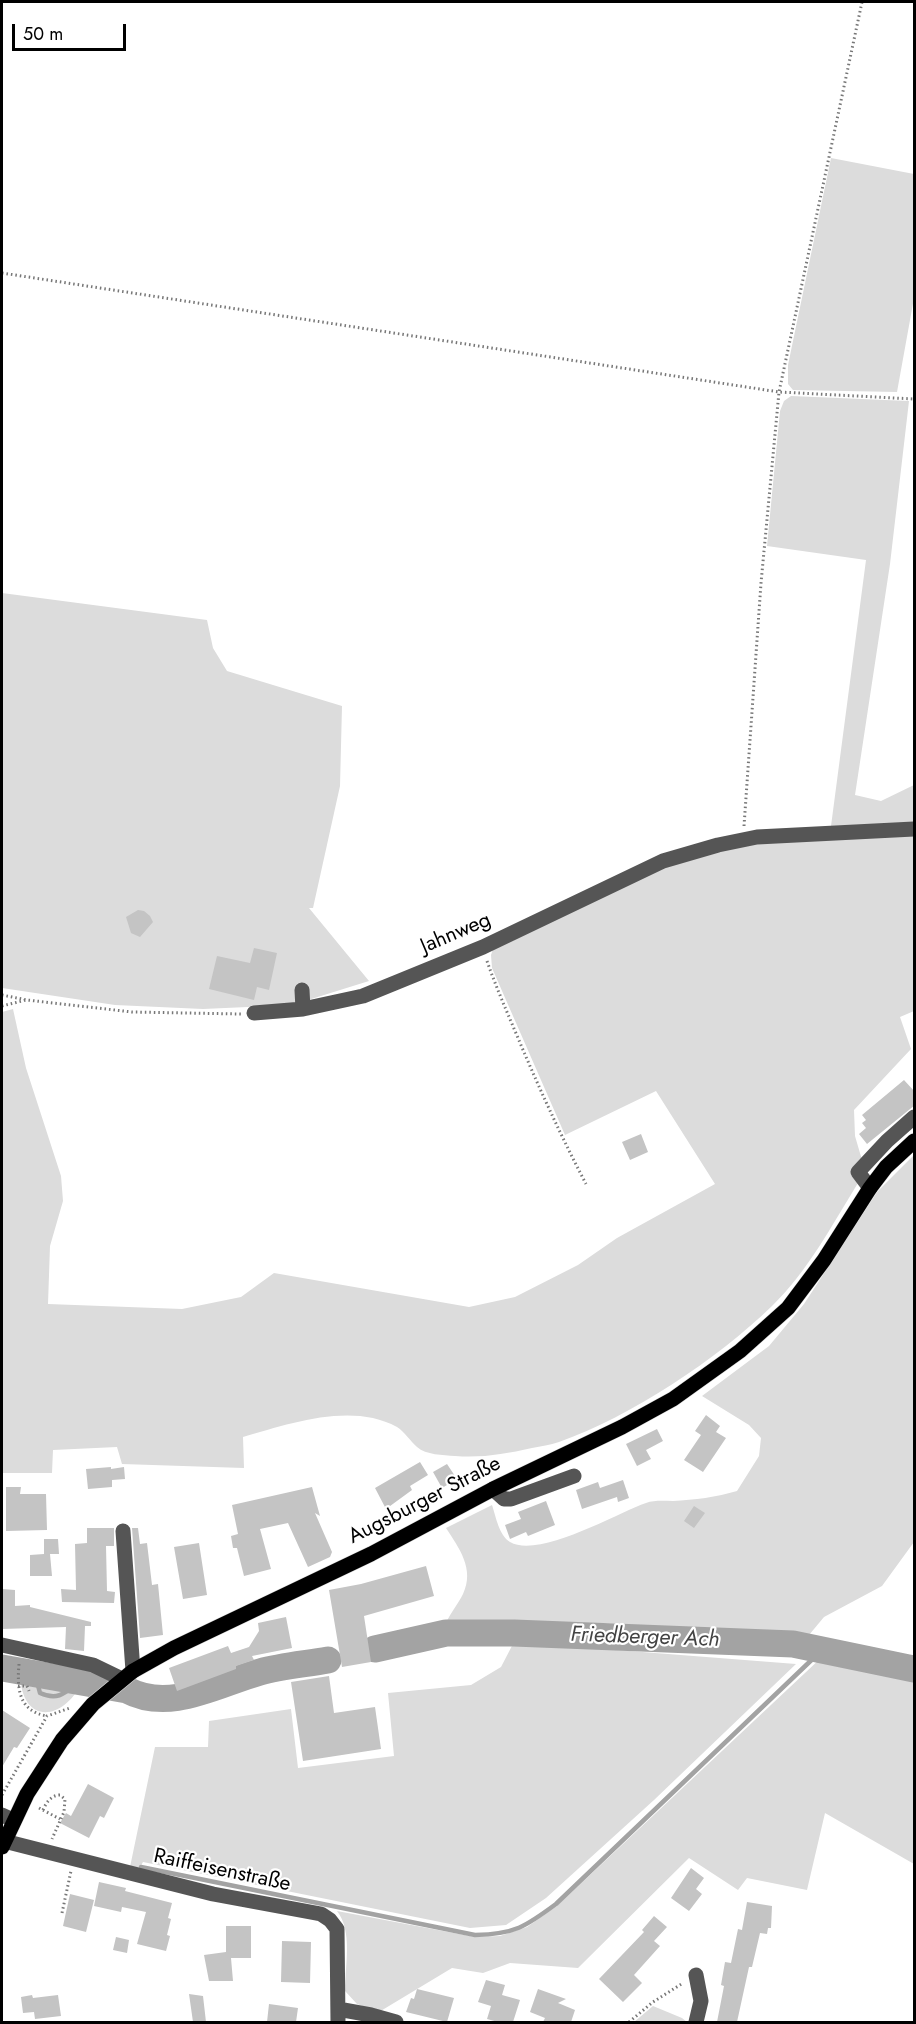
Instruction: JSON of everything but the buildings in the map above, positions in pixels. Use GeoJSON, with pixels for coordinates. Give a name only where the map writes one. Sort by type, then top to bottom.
{"type":"FeatureCollection","features":[{"type":"Feature","properties":{"kind":"main road","name":"Augsburger Straße"},"geometry":{"type":"LineString","coordinates":[[3,1844],[7,1818],[27,1794],[62,1740],[96,1702],[124,1678],[174,1648],[371,1554],[493,1489],[622,1427],[673,1399],[740,1351],[788,1308],[824,1260],[870,1188],[886,1167],[915,1141]]}},
{"type":"Feature","properties":{"kind":"street","name":"Jahnweg"},"geometry":{"type":"LineString","coordinates":[[254,1013],[303,1009],[363,996],[483,947],[663,861],[718,844],[744,839],[826,832],[915,829]]}},
{"type":"Feature","properties":{"kind":"street"},"geometry":{"type":"LineString","coordinates":[[302,990],[303,1009]]}},
{"type":"Feature","properties":{"kind":"street"},"geometry":{"type":"LineString","coordinates":[[870,1188],[858,1172],[886,1141],[915,1117]]}},
{"type":"Feature","properties":{"kind":"street"},"geometry":{"type":"LineString","coordinates":[[493,1489],[504,1499],[511,1499],[574,1476]]}},
{"type":"Feature","properties":{"kind":"street"},"geometry":{"type":"LineString","coordinates":[[2,1645],[93,1665],[124,1678],[123,1531]]}},
{"type":"Feature","properties":{"kind":"street","name":"Raiffeisenstraße"},"geometry":{"type":"LineString","coordinates":[[3,1844],[213,1893],[321,1914],[337,1929],[336,2019]]}},
{"type":"Feature","properties":{"kind":"street"},"geometry":{"type":"LineString","coordinates":[[696,1975],[701,2001],[696,2022]]}},
{"type":"Feature","properties":{"kind":"street"},"geometry":{"type":"LineString","coordinates":[[336,2019],[370,2015],[396,2022]]}},
{"type":"Feature","properties":{"kind":"path"},"geometry":{"type":"LineString","coordinates":[[744,839],[744,809],[761,583],[779,392],[862,2]]}},
{"type":"Feature","properties":{"kind":"path"},"geometry":{"type":"LineString","coordinates":[[2,273],[779,392],[915,399]]}},
{"type":"Feature","properties":{"kind":"path"},"geometry":{"type":"LineString","coordinates":[[483,947],[494,981],[526,1057],[563,1140],[586,1184]]}},
{"type":"Feature","properties":{"kind":"path"},"geometry":{"type":"LineString","coordinates":[[2,994],[27,1000],[132,1012],[216,1015],[254,1013]]}},
{"type":"Feature","properties":{"kind":"path"},"geometry":{"type":"LineString","coordinates":[[2,1006],[27,1000]]}},
{"type":"Feature","properties":{"kind":"path"},"geometry":{"type":"LineString","coordinates":[[19,1664],[18,1686],[23,1702],[37,1714],[46,1716],[96,1702]]}},
{"type":"Feature","properties":{"kind":"path"},"geometry":{"type":"LineString","coordinates":[[18,1686],[27,1686],[29,1691]]}},
{"type":"Feature","properties":{"kind":"path"},"geometry":{"type":"LineString","coordinates":[[2,1795],[46,1716]]}},
{"type":"Feature","properties":{"kind":"path"},"geometry":{"type":"LineString","coordinates":[[43,1810],[53,1797],[63,1796],[65,1808],[55,1830]]}},
{"type":"Feature","properties":{"kind":"path"},"geometry":{"type":"LineString","coordinates":[[36,1813],[39,1808],[61,1819]]}},
{"type":"Feature","properties":{"kind":"path"},"geometry":{"type":"LineString","coordinates":[[62,1913],[74,1859]]}},
{"type":"Feature","properties":{"kind":"path"},"geometry":{"type":"LineString","coordinates":[[629,2022],[653,2002],[696,1975]]}},
{"type":"Feature","properties":{"kind":"shaded area"},"geometry":{"type":"Polygon","coordinates":[[[831,158],[914,174],[914,298],[897,392],[793,390],[788,384],[788,365],[831,158]]]}},
{"type":"Feature","properties":{"kind":"shaded area"},"geometry":{"type":"Polygon","coordinates":[[[791,396],[909,401],[890,564],[855,795],[881,801],[914,785],[914,824],[831,826],[866,560],[767,546],[780,411],[784,401],[791,396]]]}},
{"type":"Feature","properties":{"kind":"shaded area"},"geometry":{"type":"Polygon","coordinates":[[[2,593],[207,620],[213,648],[227,671],[342,706],[340,786],[313,908],[309,908],[369,981],[292,1005],[203,1009],[115,1005],[2,988],[2,593]]]}},
{"type":"Feature","properties":{"kind":"shaded area"},"geometry":{"type":"Polygon","coordinates":[[[914,832],[914,1011],[900,1017],[911,1049],[854,1110],[855,1136],[862,1160],[851,1175],[858,1183],[819,1247],[785,1292],[750,1326],[699,1366],[644,1402],[587,1431],[556,1443],[503,1454],[465,1456],[430,1453],[417,1447],[397,1427],[360,1416],[340,1416],[280,1426],[243,1437],[244,1468],[122,1464],[117,1447],[53,1450],[52,1473],[2,1473],[2,1012],[13,1009],[26,1068],[61,1176],[63,1201],[50,1246],[48,1304],[182,1309],[241,1297],[274,1273],[469,1307],[515,1297],[578,1265],[617,1238],[715,1184],[656,1091],[565,1135],[492,968],[491,955],[494,946],[667,866],[731,846],[914,832]]]}},
{"type":"Feature","properties":{"kind":"shaded area"},"geometry":{"type":"Polygon","coordinates":[[[914,1155],[914,1542],[882,1586],[824,1617],[804,1641],[729,1632],[607,1623],[446,1623],[463,1594],[467,1576],[464,1559],[446,1528],[492,1505],[498,1525],[506,1539],[523,1546],[558,1540],[649,1502],[697,1499],[737,1491],[759,1456],[761,1438],[749,1425],[702,1396],[769,1346],[804,1304],[877,1192],[914,1155]]]}},
{"type":"Feature","properties":{"kind":"shaded area"},"geometry":{"type":"Polygon","coordinates":[[[514,1642],[796,1664],[654,1800],[546,1898],[506,1925],[470,1928],[143,1862],[139,1869],[130,1867],[155,1747],[208,1747],[209,1721],[291,1709],[298,1768],[394,1756],[388,1693],[471,1685],[501,1667],[514,1642]]]}},
{"type":"Feature","properties":{"kind":"shaded area"},"geometry":{"type":"Polygon","coordinates":[[[822,1657],[914,1673],[914,1864],[825,1813],[807,1890],[747,1878],[738,1890],[689,1858],[578,1968],[510,1963],[483,1973],[452,1968],[379,2012],[357,2004],[345,1991],[347,1939],[342,1919],[337,1911],[475,1937],[500,1936],[527,1927],[557,1906],[822,1657]]]}},
{"type":"Feature","properties":{"kind":"shaded area"},"geometry":{"type":"Polygon","coordinates":[[[20,1673],[82,1683],[64,1705],[53,1711],[44,1712],[35,1709],[27,1702],[22,1690],[20,1673]]]}},
{"type":"Feature","properties":{"kind":"shaded area"},"geometry":{"type":"Polygon","coordinates":[[[653,2006],[682,2018],[687,2022],[634,2022],[653,2006]]]}},
{"type":"Feature","properties":{"kind":"waterway","name":"Friedberger Ach"},"geometry":{"type":"LineString","coordinates":[[375,1649],[446,1633],[514,1633],[793,1644],[914,1669]]}},
{"type":"Feature","properties":{"kind":"waterway"},"geometry":{"type":"LineString","coordinates":[[141,1867],[475,1935],[510,1931],[527,1924],[556,1904],[822,1650]]}},
{"type":"Feature","properties":{"kind":"waterway","name":"Friedberger Ach"},"geometry":{"type":"LineString","coordinates":[[2,1668],[127,1690],[160,1699],[194,1694],[268,1670],[328,1660]]}},
{"type":"Feature","properties":{"kind":"waterway"},"geometry":{"type":"LineString","coordinates":[[35,1674],[40,1693],[46,1695],[61,1695],[79,1682]]}}]}
